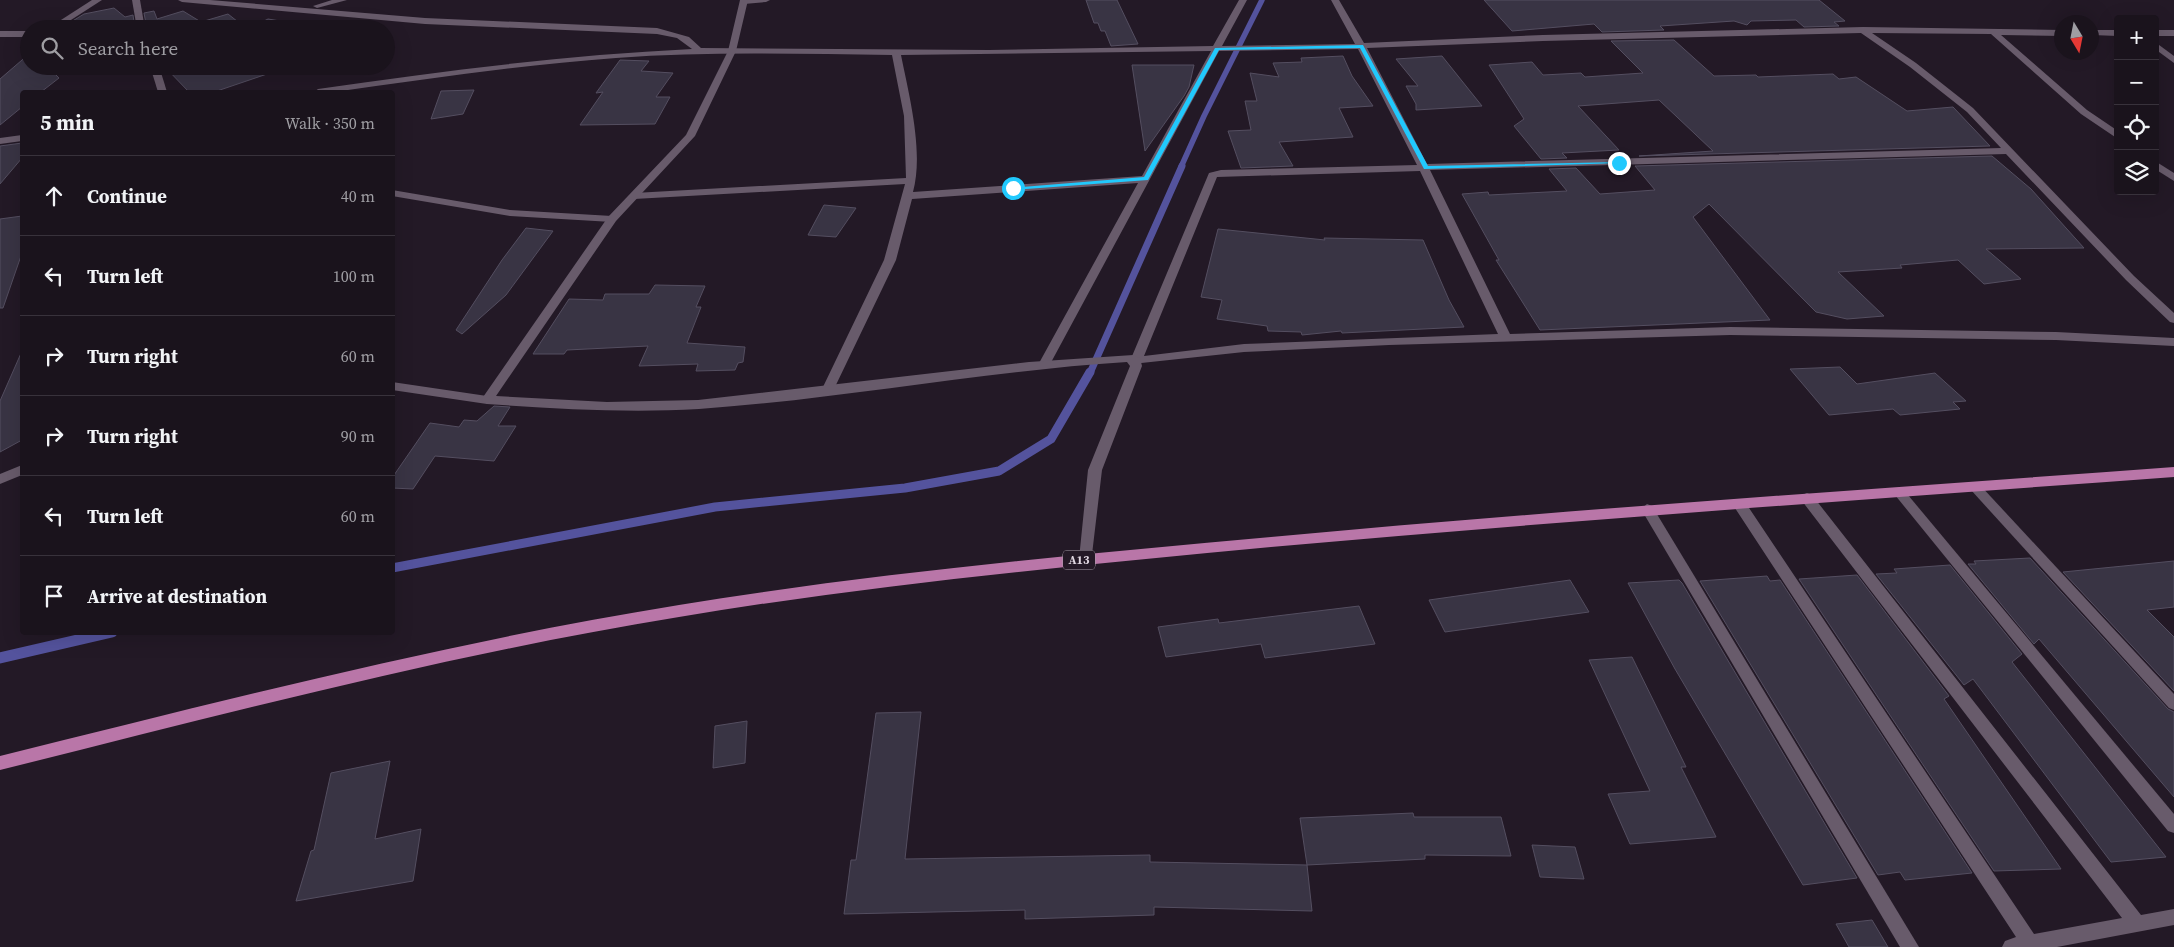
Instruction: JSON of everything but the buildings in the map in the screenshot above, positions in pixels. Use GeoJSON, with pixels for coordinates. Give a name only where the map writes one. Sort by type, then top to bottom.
{"type":"FeatureCollection","features":[{"type":"Feature","properties":{"kind":"highway","name":"A13"},"geometry":{"type":"LineString","coordinates":[[0,763],[299,688],[484,648],[667,613],[846,587],[1086,559],[1648,509],[2174,472]]}},
{"type":"Feature","properties":{"kind":"street"},"geometry":{"type":"LineString","coordinates":[[66,20],[98,0]]}},
{"type":"Feature","properties":{"kind":"street"},"geometry":{"type":"LineString","coordinates":[[136,0],[139,20]]}},
{"type":"Feature","properties":{"kind":"street"},"geometry":{"type":"LineString","coordinates":[[182,0],[304,9],[425,21],[656,31],[680,35],[694,42],[698,51]]}},
{"type":"Feature","properties":{"kind":"street"},"geometry":{"type":"LineString","coordinates":[[304,9],[343,0]]}},
{"type":"Feature","properties":{"kind":"street"},"geometry":{"type":"LineString","coordinates":[[486,400],[612,219],[690,136],[718,84],[732,51],[744,1],[766,0]]}},
{"type":"Feature","properties":{"kind":"street"},"geometry":{"type":"LineString","coordinates":[[1044,365],[1146,179],[1221,49],[1243,0]]}},
{"type":"Feature","properties":{"kind":"street"},"geometry":{"type":"LineString","coordinates":[[1335,0],[1362,46],[1426,168],[1462,250],[1506,337]]}},
{"type":"Feature","properties":{"kind":"street"},"geometry":{"type":"LineString","coordinates":[[1863,30],[1913,65],[1970,110],[2130,278],[2174,319]]}},
{"type":"Feature","properties":{"kind":"street"},"geometry":{"type":"LineString","coordinates":[[332,90],[476,69],[616,55],[698,51],[896,53],[1221,49],[1863,30],[2054,33]]}},
{"type":"Feature","properties":{"kind":"street"},"geometry":{"type":"LineString","coordinates":[[1994,33],[2084,112],[2114,133]]}},
{"type":"Feature","properties":{"kind":"street"},"geometry":{"type":"LineString","coordinates":[[2099,33],[2114,33]]}},
{"type":"Feature","properties":{"kind":"street"},"geometry":{"type":"LineString","coordinates":[[2159,33],[2174,33]]}},
{"type":"Feature","properties":{"kind":"street"},"geometry":{"type":"LineString","coordinates":[[0,34],[20,34]]}},
{"type":"Feature","properties":{"kind":"street"},"geometry":{"type":"LineString","coordinates":[[2159,48],[2174,60]]}},
{"type":"Feature","properties":{"kind":"street"},"geometry":{"type":"LineString","coordinates":[[828,389],[890,260],[911,181],[909,116],[896,53]]}},
{"type":"Feature","properties":{"kind":"street"},"geometry":{"type":"LineString","coordinates":[[157,75],[162,90]]}},
{"type":"Feature","properties":{"kind":"street"},"geometry":{"type":"LineString","coordinates":[[0,140],[20,138]]}},
{"type":"Feature","properties":{"kind":"street"},"geometry":{"type":"LineString","coordinates":[[1086,559],[1095,470],[1136,366],[1136,361],[1213,176],[1221,173],[2011,151]]}},
{"type":"Feature","properties":{"kind":"street"},"geometry":{"type":"LineString","coordinates":[[2159,167],[2174,178]]}},
{"type":"Feature","properties":{"kind":"street"},"geometry":{"type":"LineString","coordinates":[[907,196],[1146,179]]}},
{"type":"Feature","properties":{"kind":"street"},"geometry":{"type":"LineString","coordinates":[[634,196],[911,181]]}},
{"type":"Feature","properties":{"kind":"street"},"geometry":{"type":"LineString","coordinates":[[395,194],[510,213],[612,219]]}},
{"type":"Feature","properties":{"kind":"street"},"geometry":{"type":"LineString","coordinates":[[395,386],[486,400],[612,407],[727,402],[1072,361],[1129,358],[1136,361],[1244,348],[1506,337],[1730,331],[2056,336],[2174,342]]}},
{"type":"Feature","properties":{"kind":"street"},"geometry":{"type":"LineString","coordinates":[[0,478],[20,471]]}},
{"type":"Feature","properties":{"kind":"lane"},"geometry":{"type":"LineString","coordinates":[[1975,487],[2174,704]]}},
{"type":"Feature","properties":{"kind":"lane"},"geometry":{"type":"LineString","coordinates":[[1899,492],[2174,826]]}},
{"type":"Feature","properties":{"kind":"lane"},"geometry":{"type":"LineString","coordinates":[[1807,498],[2137,924]]}},
{"type":"Feature","properties":{"kind":"lane"},"geometry":{"type":"LineString","coordinates":[[1738,502],[2030,944]]}},
{"type":"Feature","properties":{"kind":"lane"},"geometry":{"type":"LineString","coordinates":[[1648,509],[1910,947]]}},
{"type":"Feature","properties":{"kind":"lane"},"geometry":{"type":"LineString","coordinates":[[2011,947],[2174,917]]}},
{"type":"Feature","properties":{"kind":"waterway"},"geometry":{"type":"LineString","coordinates":[[1181,167],[1204,116],[1262,0]]}},
{"type":"Feature","properties":{"kind":"waterway"},"geometry":{"type":"LineString","coordinates":[[1090,373],[1182,166]]}},
{"type":"Feature","properties":{"kind":"waterway"},"geometry":{"type":"LineString","coordinates":[[395,567],[715,507],[905,488],[999,471],[1051,439],[1090,372]]}},
{"type":"Feature","properties":{"kind":"waterway"},"geometry":{"type":"LineString","coordinates":[[0,658],[99,635]]}},
{"type":"Feature","properties":{"kind":"route"},"geometry":{"type":"LineString","coordinates":[[1013,188],[1146,179],[1217,49],[1362,46],[1426,168],[1619,163]]}}]}
